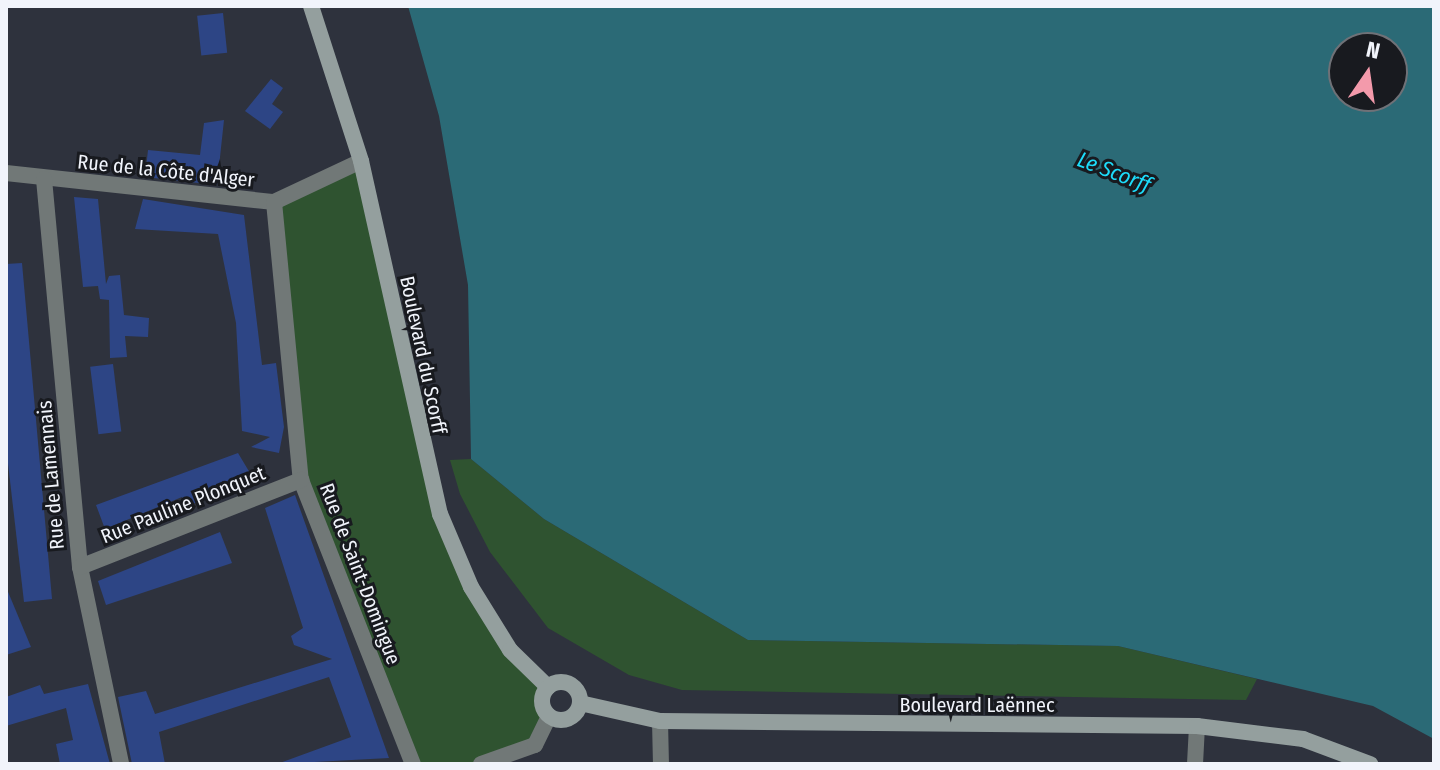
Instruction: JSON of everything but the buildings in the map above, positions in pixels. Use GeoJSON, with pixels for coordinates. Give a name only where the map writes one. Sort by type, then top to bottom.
{"type":"FeatureCollection","features":[{"type":"Feature","properties":{"kind":"main road","name":"Boulevard du Scorff"},"geometry":{"type":"LineString","coordinates":[[311,6],[361,161],[440,514],[471,587],[510,650],[548,687]]}},
{"type":"Feature","properties":{"kind":"main road"},"geometry":{"type":"LineString","coordinates":[[566,682],[580,703],[569,719],[549,716],[542,701],[548,687],[566,682]]}},
{"type":"Feature","properties":{"kind":"main road","name":"Boulevard Laënnec"},"geometry":{"type":"LineString","coordinates":[[580,703],[660,721],[1197,726],[1303,739],[1370,764]]}},
{"type":"Feature","properties":{"kind":"street","name":"Rue de la Côte d'Alger"},"geometry":{"type":"LineString","coordinates":[[6,173],[274,202],[361,161]]}},
{"type":"Feature","properties":{"kind":"street","name":"Rue de Lamennais"},"geometry":{"type":"LineString","coordinates":[[44,179],[80,567],[121,764]]}},
{"type":"Feature","properties":{"kind":"street","name":"Rue de Saint-Domingue"},"geometry":{"type":"LineString","coordinates":[[274,202],[301,480],[413,764]]}},
{"type":"Feature","properties":{"kind":"street","name":"Rue Pauline Plonquet"},"geometry":{"type":"LineString","coordinates":[[80,567],[301,480]]}},
{"type":"Feature","properties":{"kind":"street"},"geometry":{"type":"LineString","coordinates":[[481,764],[535,745],[549,716]]}},
{"type":"Feature","properties":{"kind":"street"},"geometry":{"type":"LineString","coordinates":[[660,721],[661,764]]}},
{"type":"Feature","properties":{"kind":"street"},"geometry":{"type":"LineString","coordinates":[[1195,764],[1197,726]]}},
{"type":"Feature","properties":{"kind":"green space"},"geometry":{"type":"Polygon","coordinates":[[[361,161],[417,426],[471,587],[543,693],[549,716],[535,745],[481,764],[413,764],[301,480],[274,202],[361,161]]]}},
{"type":"Feature","properties":{"kind":"green space"},"geometry":{"type":"Polygon","coordinates":[[[471,459],[544,519],[748,640],[1118,646],[1257,679],[1246,700],[682,690],[629,675],[548,628],[490,552],[460,494],[450,460],[471,459]]]}},
{"type":"Feature","properties":{"kind":"water","name":"Le Scorff"},"geometry":{"type":"Polygon","coordinates":[[[408,6],[1434,6],[1434,739],[1373,706],[1118,646],[748,640],[544,519],[471,459],[468,285],[439,116],[408,6]]]}}]}
